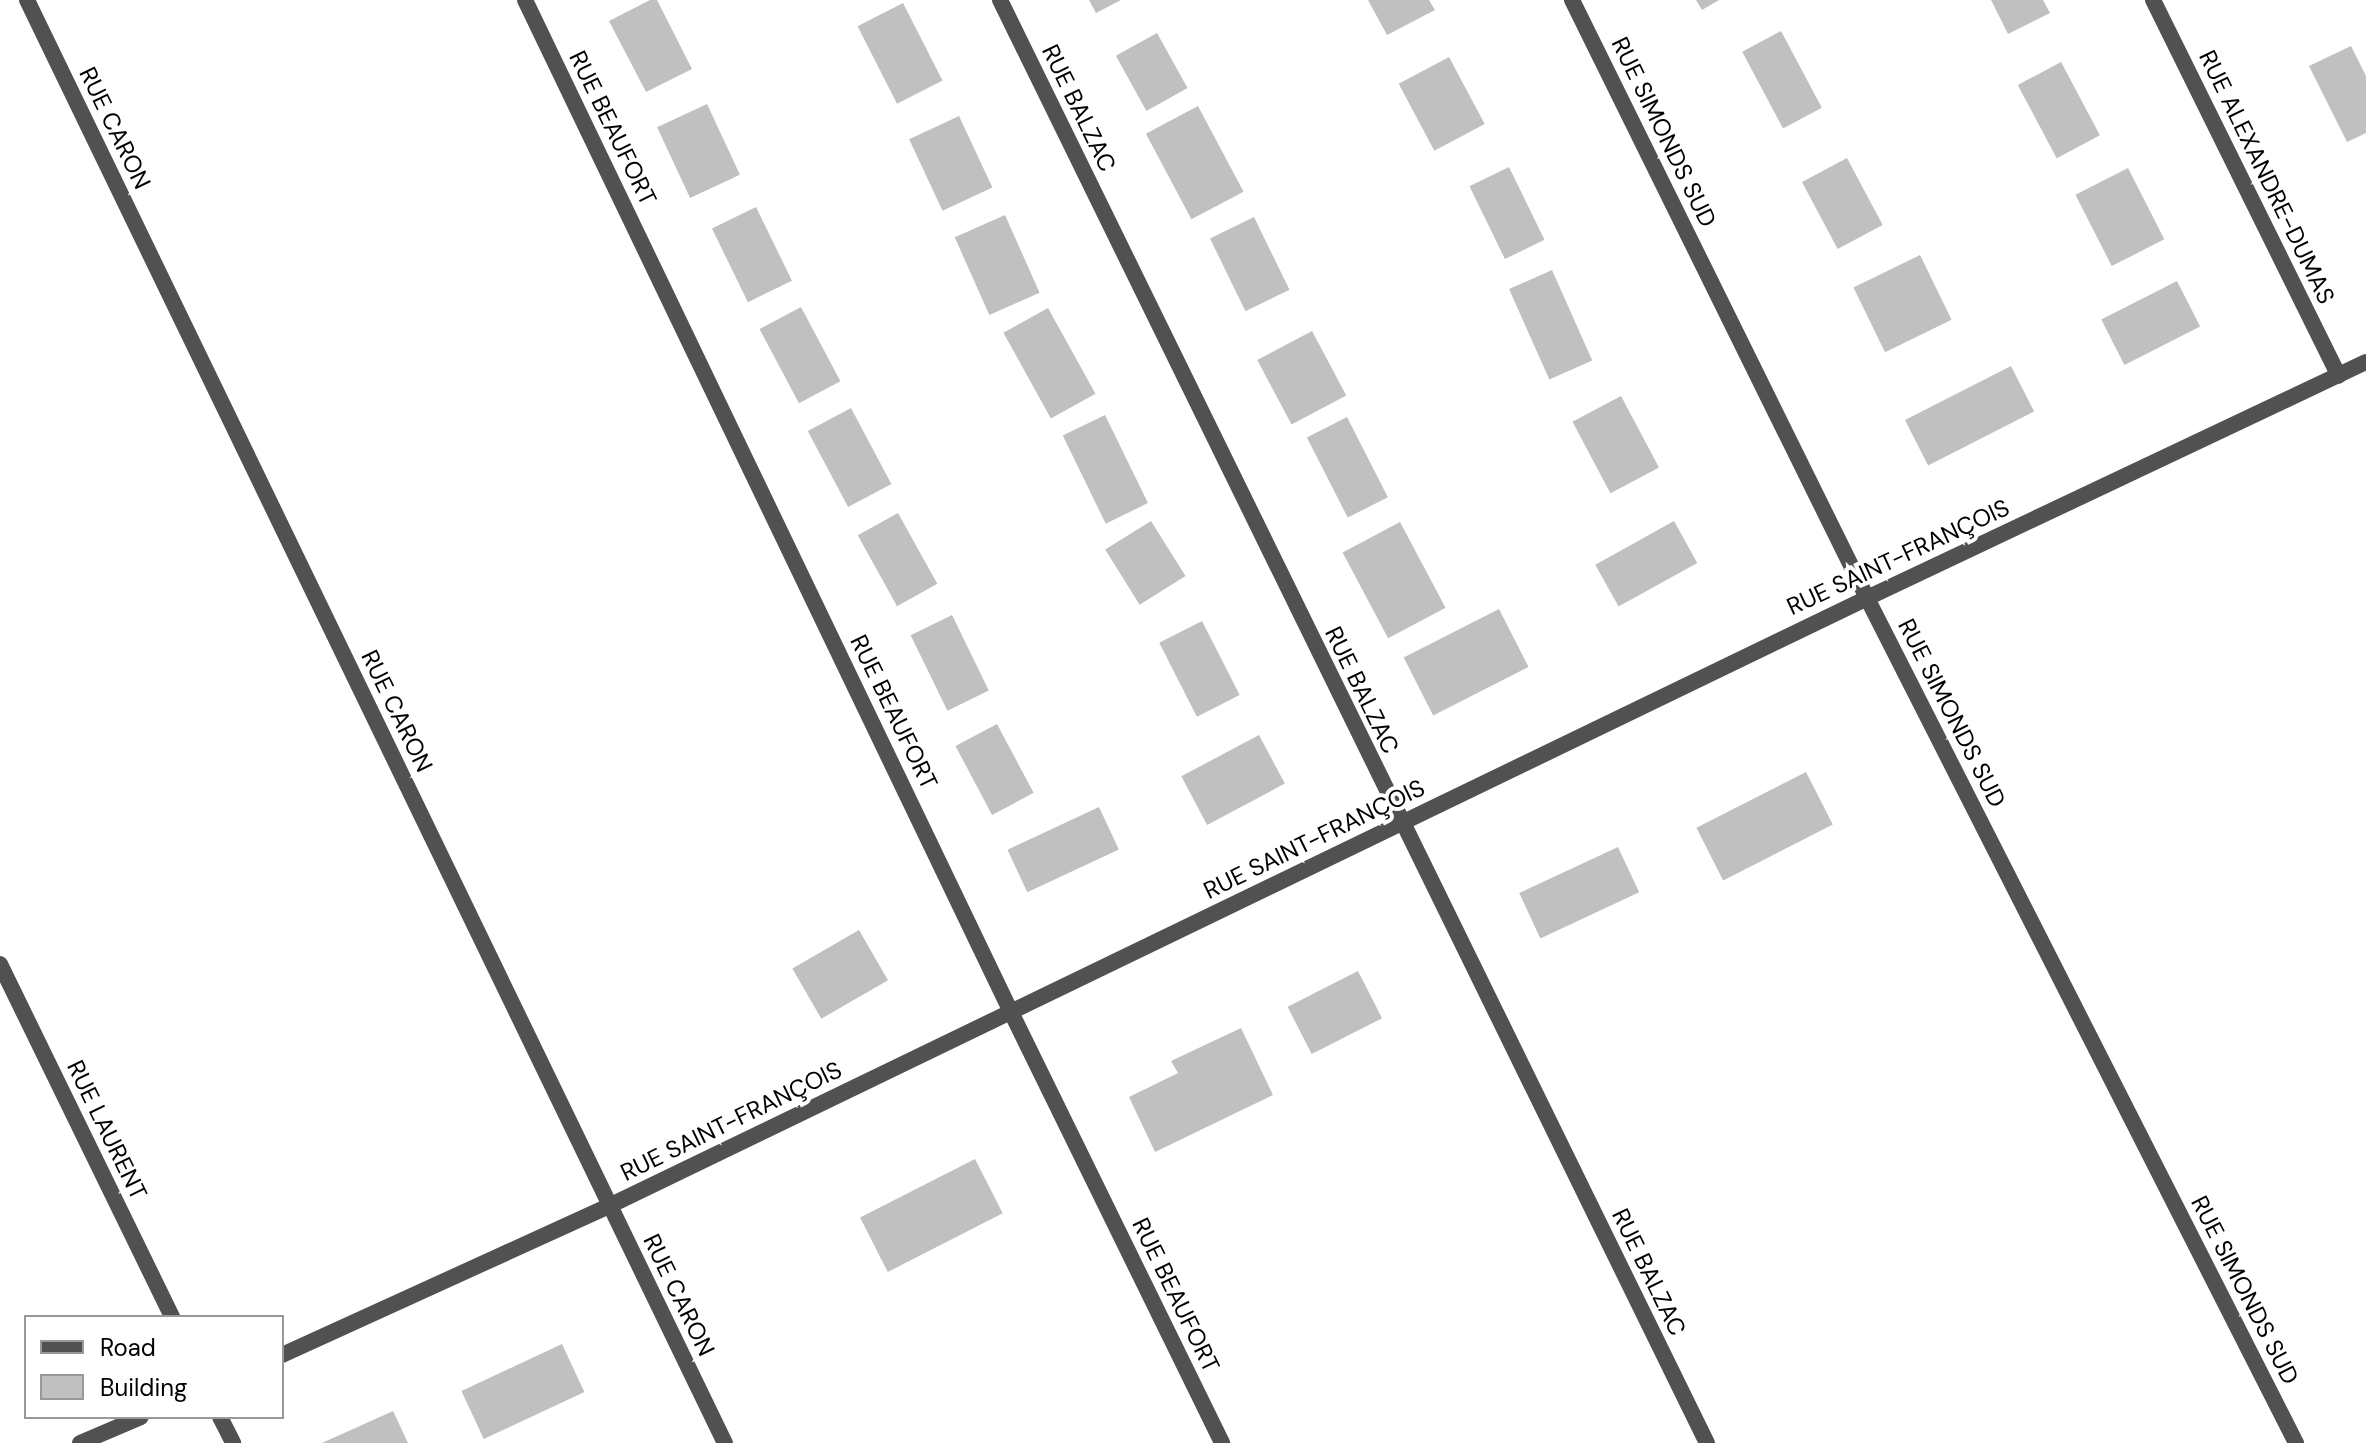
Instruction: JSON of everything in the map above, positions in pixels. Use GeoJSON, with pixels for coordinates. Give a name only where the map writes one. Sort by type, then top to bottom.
{"type":"FeatureCollection","features":[{"type":"Feature","properties":{"kind":"street","name":"RUE CARON"},"geometry":{"type":"LineString","coordinates":[[27,0],[725,1443]]}},
{"type":"Feature","properties":{"kind":"street","name":"RUE BEAUFORT"},"geometry":{"type":"LineString","coordinates":[[525,0],[1011,1012],[1222,1443]]}},
{"type":"Feature","properties":{"kind":"street","name":"RUE BALZAC"},"geometry":{"type":"LineString","coordinates":[[1000,0],[1400,824],[1707,1443]]}},
{"type":"Feature","properties":{"kind":"street","name":"RUE SIMONDS SUD"},"geometry":{"type":"LineString","coordinates":[[1572,0],[1867,598],[2296,1443]]}},
{"type":"Feature","properties":{"kind":"street","name":"RUE ALEXANDRE-DUMAS"},"geometry":{"type":"LineString","coordinates":[[2153,0],[2339,376]]}},
{"type":"Feature","properties":{"kind":"street","name":"RUE SAINT-FRANÇOIS"},"geometry":{"type":"LineString","coordinates":[[284,1354],[609,1206],[1867,598],[2366,362]]}},
{"type":"Feature","properties":{"kind":"street","name":"RUE LAURENT"},"geometry":{"type":"LineString","coordinates":[[0,964],[171,1315]]}},
{"type":"Feature","properties":{"kind":"street"},"geometry":{"type":"LineString","coordinates":[[80,1443],[136,1419]]}},
{"type":"Feature","properties":{"kind":"street"},"geometry":{"type":"LineString","coordinates":[[221,1419],[233,1443]]}},
{"type":"Feature","properties":{"kind":"building"},"geometry":{"type":"Polygon","coordinates":[[[650,0],[657,0],[692,69],[646,92],[609,21],[650,0]]]}},
{"type":"Feature","properties":{"kind":"building"},"geometry":{"type":"Polygon","coordinates":[[[1089,0],[1121,0],[1096,13],[1089,0]]]}},
{"type":"Feature","properties":{"kind":"building"},"geometry":{"type":"Polygon","coordinates":[[[1368,0],[1429,0],[1435,10],[1387,35],[1368,0]]]}},
{"type":"Feature","properties":{"kind":"building"},"geometry":{"type":"Polygon","coordinates":[[[1696,0],[1719,0],[1702,10],[1696,0]]]}},
{"type":"Feature","properties":{"kind":"building"},"geometry":{"type":"Polygon","coordinates":[[[1991,0],[2043,0],[2050,13],[2008,34],[1991,0]]]}},
{"type":"Feature","properties":{"kind":"building"},"geometry":{"type":"Polygon","coordinates":[[[903,3],[942,81],[897,104],[858,26],[903,3]]]}},
{"type":"Feature","properties":{"kind":"building"},"geometry":{"type":"Polygon","coordinates":[[[1781,31],[1822,108],[1783,128],[1742,52],[1781,31]]]}},
{"type":"Feature","properties":{"kind":"building"},"geometry":{"type":"Polygon","coordinates":[[[1157,33],[1188,88],[1146,111],[1116,56],[1157,33]]]}},
{"type":"Feature","properties":{"kind":"building"},"geometry":{"type":"Polygon","coordinates":[[[2351,46],[2366,76],[2366,133],[2347,142],[2309,66],[2351,46]]]}},
{"type":"Feature","properties":{"kind":"building"},"geometry":{"type":"Polygon","coordinates":[[[1449,57],[1485,124],[1434,151],[1399,84],[1449,57]]]}},
{"type":"Feature","properties":{"kind":"building"},"geometry":{"type":"Polygon","coordinates":[[[2061,62],[2100,135],[2057,158],[2018,85],[2061,62]]]}},
{"type":"Feature","properties":{"kind":"building"},"geometry":{"type":"Polygon","coordinates":[[[707,104],[740,175],[690,198],[657,127],[707,104]]]}},
{"type":"Feature","properties":{"kind":"building"},"geometry":{"type":"Polygon","coordinates":[[[1198,106],[1244,192],[1191,219],[1146,134],[1198,106]]]}},
{"type":"Feature","properties":{"kind":"building"},"geometry":{"type":"Polygon","coordinates":[[[959,116],[992,188],[943,211],[909,139],[959,116]]]}},
{"type":"Feature","properties":{"kind":"building"},"geometry":{"type":"Polygon","coordinates":[[[1847,158],[1883,225],[1838,249],[1802,182],[1847,158]]]}},
{"type":"Feature","properties":{"kind":"building"},"geometry":{"type":"Polygon","coordinates":[[[1509,167],[1545,240],[1505,259],[1469,186],[1509,167]]]}},
{"type":"Feature","properties":{"kind":"building"},"geometry":{"type":"Polygon","coordinates":[[[2128,168],[2164,239],[2112,266],[2075,195],[2128,168]]]}},
{"type":"Feature","properties":{"kind":"building"},"geometry":{"type":"Polygon","coordinates":[[[756,207],[792,281],[748,302],[712,228],[756,207]]]}},
{"type":"Feature","properties":{"kind":"building"},"geometry":{"type":"Polygon","coordinates":[[[1005,215],[1040,293],[989,315],[955,237],[1005,215]]]}},
{"type":"Feature","properties":{"kind":"building"},"geometry":{"type":"Polygon","coordinates":[[[1254,217],[1290,290],[1245,311],[1210,238],[1254,217]]]}},
{"type":"Feature","properties":{"kind":"building"},"geometry":{"type":"Polygon","coordinates":[[[1920,255],[1952,320],[1885,352],[1853,287],[1920,255]]]}},
{"type":"Feature","properties":{"kind":"building"},"geometry":{"type":"Polygon","coordinates":[[[1552,270],[1592,360],[1549,380],[1509,289],[1552,270]]]}},
{"type":"Feature","properties":{"kind":"building"},"geometry":{"type":"Polygon","coordinates":[[[2177,281],[2200,326],[2124,365],[2101,320],[2177,281]]]}},
{"type":"Feature","properties":{"kind":"building"},"geometry":{"type":"Polygon","coordinates":[[[801,307],[840,381],[799,403],[760,329],[801,307]]]}},
{"type":"Feature","properties":{"kind":"building"},"geometry":{"type":"Polygon","coordinates":[[[1048,308],[1096,394],[1051,418],[1003,333],[1048,308]]]}},
{"type":"Feature","properties":{"kind":"building"},"geometry":{"type":"Polygon","coordinates":[[[1312,331],[1346,395],[1292,425],[1257,360],[1312,331]]]}},
{"type":"Feature","properties":{"kind":"building"},"geometry":{"type":"Polygon","coordinates":[[[2011,366],[2034,411],[1928,465],[1905,420],[2011,366]]]}},
{"type":"Feature","properties":{"kind":"building"},"geometry":{"type":"Polygon","coordinates":[[[1621,396],[1659,468],[1610,493],[1572,422],[1621,396]]]}},
{"type":"Feature","properties":{"kind":"building"},"geometry":{"type":"Polygon","coordinates":[[[851,408],[891,484],[848,507],[808,431],[851,408]]]}},
{"type":"Feature","properties":{"kind":"building"},"geometry":{"type":"Polygon","coordinates":[[[1105,415],[1148,503],[1106,524],[1063,436],[1105,415]]]}},
{"type":"Feature","properties":{"kind":"building"},"geometry":{"type":"Polygon","coordinates":[[[1347,417],[1388,497],[1348,518],[1307,437],[1347,417]]]}},
{"type":"Feature","properties":{"kind":"building"},"geometry":{"type":"Polygon","coordinates":[[[898,513],[937,584],[897,606],[858,535],[898,513]]]}},
{"type":"Feature","properties":{"kind":"building"},"geometry":{"type":"Polygon","coordinates":[[[1151,521],[1185,576],[1140,605],[1105,550],[1151,521]]]}},
{"type":"Feature","properties":{"kind":"building"},"geometry":{"type":"Polygon","coordinates":[[[1674,521],[1697,563],[1619,607],[1595,565],[1674,521]]]}},
{"type":"Feature","properties":{"kind":"building"},"geometry":{"type":"Polygon","coordinates":[[[1400,522],[1446,608],[1388,638],[1343,553],[1400,522]]]}},
{"type":"Feature","properties":{"kind":"building"},"geometry":{"type":"Polygon","coordinates":[[[1499,609],[1529,667],[1433,715],[1404,658],[1499,609]]]}},
{"type":"Feature","properties":{"kind":"building"},"geometry":{"type":"Polygon","coordinates":[[[952,615],[989,690],[947,711],[911,635],[952,615]]]}},
{"type":"Feature","properties":{"kind":"building"},"geometry":{"type":"Polygon","coordinates":[[[1202,621],[1240,695],[1197,717],[1159,643],[1202,621]]]}},
{"type":"Feature","properties":{"kind":"building"},"geometry":{"type":"Polygon","coordinates":[[[997,724],[1034,793],[992,815],[956,746],[997,724]]]}},
{"type":"Feature","properties":{"kind":"building"},"geometry":{"type":"Polygon","coordinates":[[[1259,735],[1285,784],[1207,825],[1181,776],[1259,735]]]}},
{"type":"Feature","properties":{"kind":"building"},"geometry":{"type":"Polygon","coordinates":[[[1806,772],[1833,825],[1723,880],[1696,828],[1806,772]]]}},
{"type":"Feature","properties":{"kind":"building"},"geometry":{"type":"Polygon","coordinates":[[[1099,807],[1119,850],[1027,892],[1007,850],[1099,807]]]}},
{"type":"Feature","properties":{"kind":"building"},"geometry":{"type":"Polygon","coordinates":[[[1618,847],[1639,892],[1540,938],[1519,893],[1618,847]]]}},
{"type":"Feature","properties":{"kind":"building"},"geometry":{"type":"Polygon","coordinates":[[[859,930],[888,980],[821,1019],[792,968],[859,930]]]}},
{"type":"Feature","properties":{"kind":"building"},"geometry":{"type":"Polygon","coordinates":[[[1358,971],[1382,1018],[1312,1054],[1288,1007],[1358,971]]]}},
{"type":"Feature","properties":{"kind":"building"},"geometry":{"type":"Polygon","coordinates":[[[1241,1028],[1273,1095],[1155,1152],[1129,1097],[1178,1073],[1171,1061],[1241,1028]]]}},
{"type":"Feature","properties":{"kind":"building"},"geometry":{"type":"Polygon","coordinates":[[[975,1159],[1003,1213],[888,1272],[860,1218],[975,1159]]]}},
{"type":"Feature","properties":{"kind":"building"},"geometry":{"type":"Polygon","coordinates":[[[562,1344],[584,1392],[484,1439],[461,1391],[562,1344]]]}},
{"type":"Feature","properties":{"kind":"building"},"geometry":{"type":"Polygon","coordinates":[[[393,1411],[408,1443],[322,1443],[393,1411]]]}}]}
